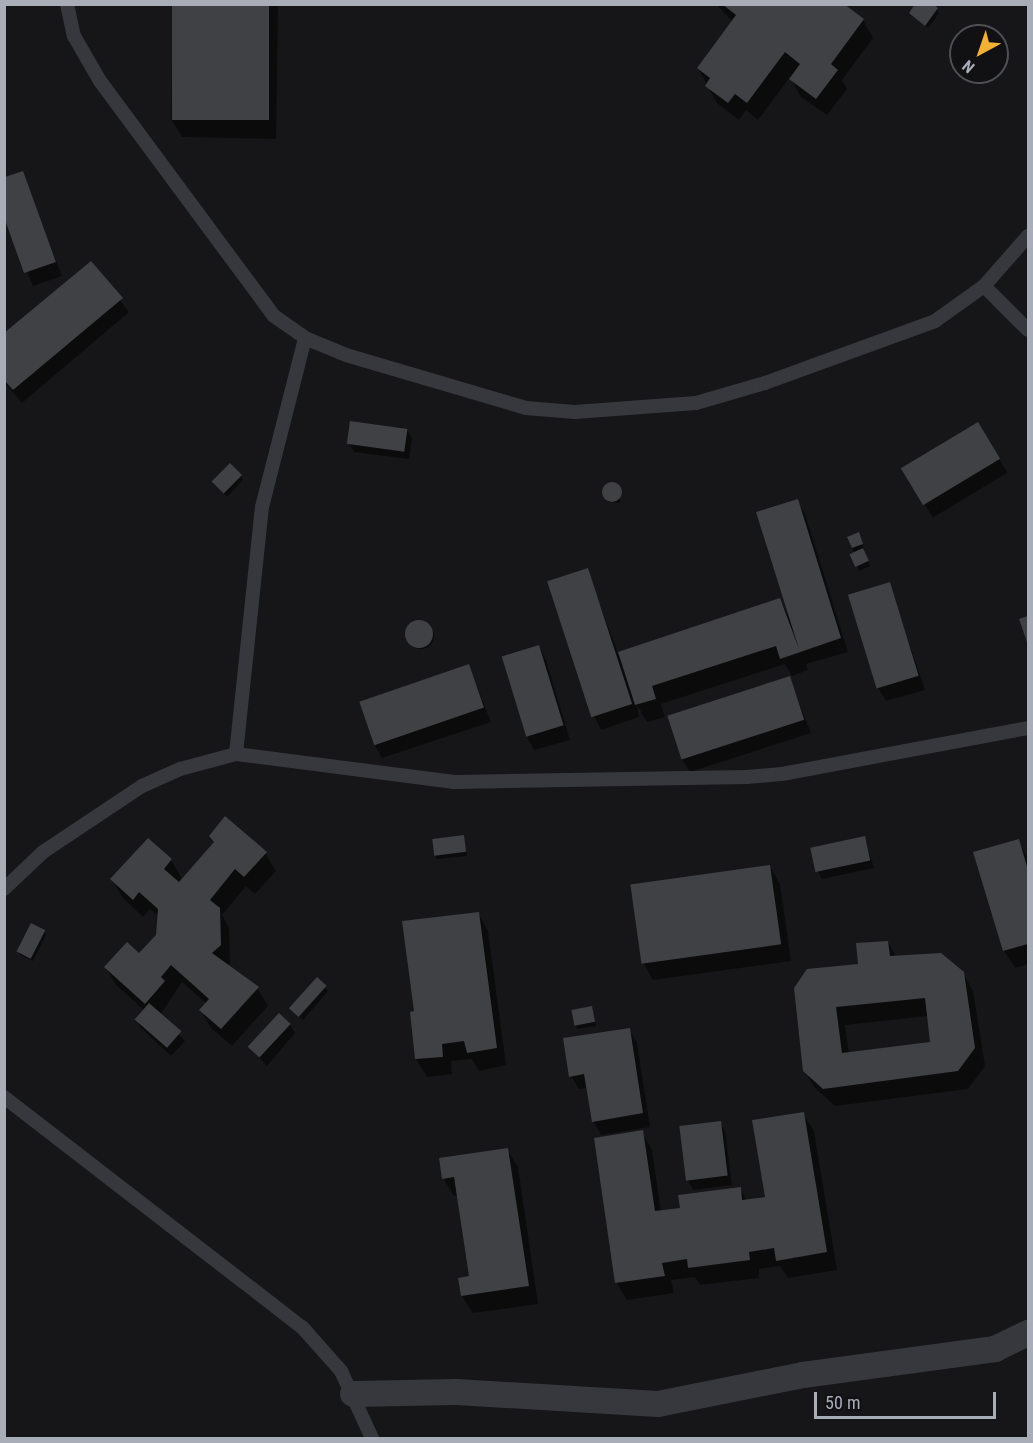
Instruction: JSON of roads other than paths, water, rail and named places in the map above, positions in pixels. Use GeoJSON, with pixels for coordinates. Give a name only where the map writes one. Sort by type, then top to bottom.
{"type":"FeatureCollection","features":[{"type":"Feature","properties":{"kind":"street"},"geometry":{"type":"LineString","coordinates":[[352,1394],[456,1392],[658,1404],[803,1375],[995,1349],[1029,1333]]}},
{"type":"Feature","properties":{"kind":"lane"},"geometry":{"type":"LineString","coordinates":[[67,4],[74,36],[100,81],[274,316],[304,338],[346,355],[526,408],[586,411],[696,403],[765,383],[935,321],[984,286],[1029,236]]}},
{"type":"Feature","properties":{"kind":"lane"},"geometry":{"type":"LineString","coordinates":[[984,286],[1029,330]]}},
{"type":"Feature","properties":{"kind":"lane"},"geometry":{"type":"LineString","coordinates":[[236,754],[262,507],[304,338]]}},
{"type":"Feature","properties":{"kind":"lane"},"geometry":{"type":"LineString","coordinates":[[4,889],[43,852],[142,786],[180,769],[236,754],[453,782],[747,777],[782,774],[1029,728]]}},
{"type":"Feature","properties":{"kind":"lane"},"geometry":{"type":"LineString","coordinates":[[4,1097],[302,1328],[341,1371],[372,1438]]}}]}
